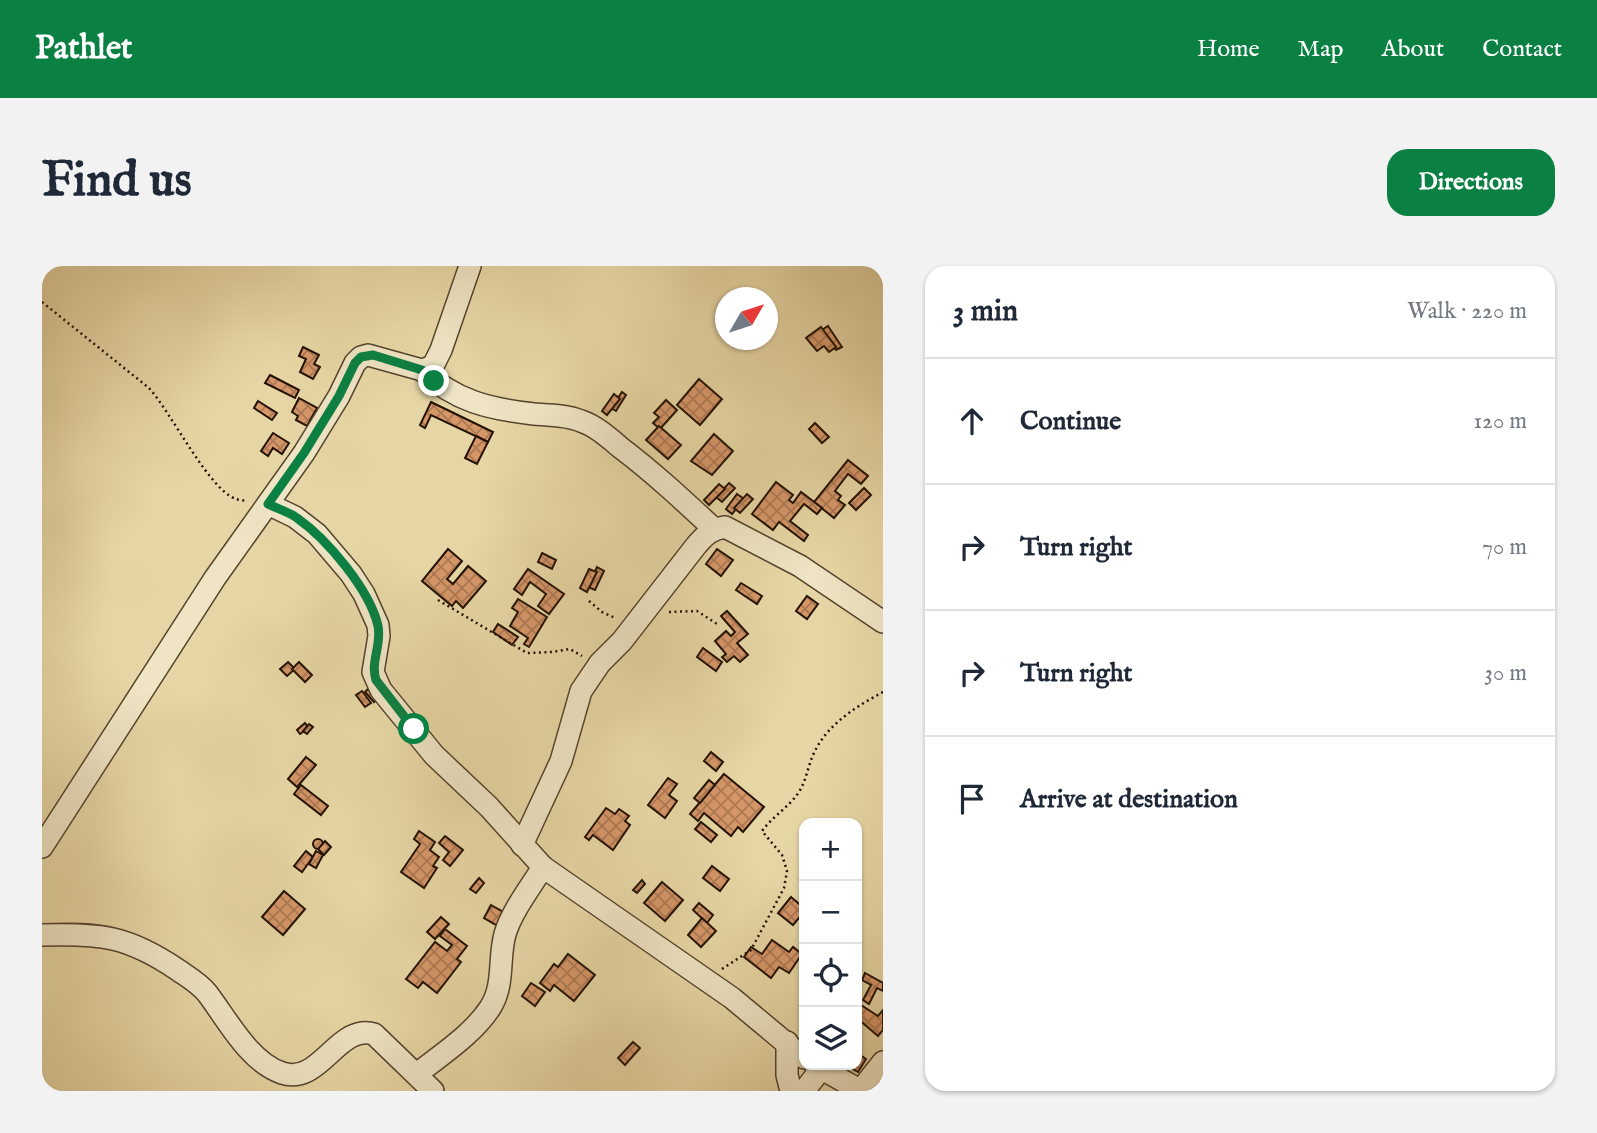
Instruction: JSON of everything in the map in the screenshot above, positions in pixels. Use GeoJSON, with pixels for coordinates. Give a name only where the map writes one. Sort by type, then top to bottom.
{"type":"FeatureCollection","features":[{"type":"Feature","properties":{"kind":"street"},"geometry":{"type":"LineString","coordinates":[[422,370],[436,363],[470,266]]}},
{"type":"Feature","properties":{"kind":"street"},"geometry":{"type":"LineString","coordinates":[[42,846],[215,578],[304,453],[361,357],[373,355],[422,370],[444,390],[498,410],[582,421],[600,431],[649,469],[714,529]]}},
{"type":"Feature","properties":{"kind":"street"},"geometry":{"type":"LineString","coordinates":[[268,504],[295,517],[317,534],[351,574],[364,594],[378,625],[379,636],[373,672],[381,690],[434,755],[489,807],[543,867],[732,998],[799,1052]]}},
{"type":"Feature","properties":{"kind":"street"},"geometry":{"type":"LineString","coordinates":[[522,845],[561,761],[581,691],[600,663],[622,641],[695,547],[714,529],[725,527],[800,566],[883,622]]}},
{"type":"Feature","properties":{"kind":"street"},"geometry":{"type":"LineString","coordinates":[[417,1074],[469,1033],[491,1007],[499,987],[505,935],[543,867]]}},
{"type":"Feature","properties":{"kind":"street"},"geometry":{"type":"LineString","coordinates":[[42,935],[103,935],[122,940],[159,957],[205,990],[253,1053],[278,1072],[298,1075],[313,1067],[347,1039],[358,1032],[366,1031],[374,1034],[433,1091]]}},
{"type":"Feature","properties":{"kind":"street"},"geometry":{"type":"LineString","coordinates":[[787,1042],[787,1075],[791,1091]]}},
{"type":"Feature","properties":{"kind":"street"},"geometry":{"type":"LineString","coordinates":[[824,1070],[861,1091],[883,1062]]}},
{"type":"Feature","properties":{"kind":"street"},"geometry":{"type":"LineString","coordinates":[[804,1091],[811,1070]]}},
{"type":"Feature","properties":{"kind":"path"},"geometry":{"type":"LineString","coordinates":[[42,302],[149,388],[224,491],[234,499],[268,504]]}},
{"type":"Feature","properties":{"kind":"path"},"geometry":{"type":"LineString","coordinates":[[438,600],[527,653],[570,649],[584,658],[580,665],[581,691]]}},
{"type":"Feature","properties":{"kind":"path"},"geometry":{"type":"LineString","coordinates":[[705,980],[751,950],[784,888],[787,871],[782,855],[762,831],[770,819],[786,807],[799,792],[814,753],[825,734],[838,721],[883,692]]}},
{"type":"Feature","properties":{"kind":"building"},"geometry":{"type":"Polygon","coordinates":[[[828,326],[842,347],[836,350],[822,330],[828,326]]]}},
{"type":"Feature","properties":{"kind":"building"},"geometry":{"type":"Polygon","coordinates":[[[821,327],[836,347],[829,352],[824,346],[817,351],[806,338],[821,327]]]}},
{"type":"Feature","properties":{"kind":"building"},"geometry":{"type":"Polygon","coordinates":[[[303,347],[319,355],[314,364],[320,367],[313,379],[300,372],[306,359],[299,356],[303,347]]]}},
{"type":"Feature","properties":{"kind":"building"},"geometry":{"type":"Polygon","coordinates":[[[270,375],[299,390],[295,398],[265,383],[270,375]]]}},
{"type":"Feature","properties":{"kind":"building"},"geometry":{"type":"Polygon","coordinates":[[[699,379],[722,399],[700,425],[677,405],[699,379]]]}},
{"type":"Feature","properties":{"kind":"building"},"geometry":{"type":"Polygon","coordinates":[[[622,392],[626,395],[616,411],[611,408],[622,392]]]}},
{"type":"Feature","properties":{"kind":"building"},"geometry":{"type":"Polygon","coordinates":[[[614,394],[620,399],[607,415],[602,411],[614,394]]]}},
{"type":"Feature","properties":{"kind":"building"},"geometry":{"type":"Polygon","coordinates":[[[299,398],[317,408],[307,426],[296,420],[298,416],[292,412],[299,398]]]}},
{"type":"Feature","properties":{"kind":"building"},"geometry":{"type":"Polygon","coordinates":[[[666,400],[677,410],[660,429],[653,423],[659,417],[654,413],[666,400]]]}},
{"type":"Feature","properties":{"kind":"building"},"geometry":{"type":"Polygon","coordinates":[[[258,401],[277,413],[272,420],[254,408],[258,401]]]}},
{"type":"Feature","properties":{"kind":"building"},"geometry":{"type":"Polygon","coordinates":[[[431,402],[493,432],[488,442],[431,415],[425,428],[420,425],[431,402]]]}},
{"type":"Feature","properties":{"kind":"building"},"geometry":{"type":"Polygon","coordinates":[[[815,423],[829,437],[822,443],[809,429],[815,423]]]}},
{"type":"Feature","properties":{"kind":"building"},"geometry":{"type":"Polygon","coordinates":[[[659,426],[681,445],[668,459],[646,440],[659,426]]]}},
{"type":"Feature","properties":{"kind":"building"},"geometry":{"type":"Polygon","coordinates":[[[273,433],[289,443],[282,454],[273,448],[268,456],[261,451],[273,433]]]}},
{"type":"Feature","properties":{"kind":"building"},"geometry":{"type":"Polygon","coordinates":[[[714,434],[733,451],[712,475],[691,461],[714,434]]]}},
{"type":"Feature","properties":{"kind":"building"},"geometry":{"type":"Polygon","coordinates":[[[476,436],[488,442],[477,464],[465,458],[476,436]]]}},
{"type":"Feature","properties":{"kind":"building"},"geometry":{"type":"Polygon","coordinates":[[[848,460],[868,476],[861,484],[848,474],[835,491],[841,496],[838,500],[845,505],[834,518],[814,502],[848,460]]]}},
{"type":"Feature","properties":{"kind":"building"},"geometry":{"type":"Polygon","coordinates":[[[776,482],[793,495],[789,500],[793,503],[801,492],[822,508],[817,514],[804,504],[790,521],[808,535],[804,541],[779,522],[773,530],[752,514],[776,482]]]}},
{"type":"Feature","properties":{"kind":"building"},"geometry":{"type":"Polygon","coordinates":[[[729,483],[735,488],[722,502],[716,497],[729,483]]]}},
{"type":"Feature","properties":{"kind":"building"},"geometry":{"type":"Polygon","coordinates":[[[719,484],[725,489],[709,505],[704,500],[719,484]]]}},
{"type":"Feature","properties":{"kind":"building"},"geometry":{"type":"Polygon","coordinates":[[[864,488],[871,495],[856,510],[849,503],[864,488]]]}},
{"type":"Feature","properties":{"kind":"building"},"geometry":{"type":"Polygon","coordinates":[[[737,494],[744,499],[732,514],[726,509],[737,494]]]}},
{"type":"Feature","properties":{"kind":"building"},"geometry":{"type":"Polygon","coordinates":[[[747,494],[753,499],[740,513],[734,508],[747,494]]]}},
{"type":"Feature","properties":{"kind":"building"},"geometry":{"type":"Polygon","coordinates":[[[448,549],[462,561],[447,579],[453,584],[468,566],[486,581],[463,608],[456,601],[452,606],[422,581],[448,549]]]}},
{"type":"Feature","properties":{"kind":"building"},"geometry":{"type":"Polygon","coordinates":[[[717,549],[733,560],[721,576],[706,564],[717,549]]]}},
{"type":"Feature","properties":{"kind":"building"},"geometry":{"type":"Polygon","coordinates":[[[542,553],[556,560],[552,569],[538,562],[542,553]]]}},
{"type":"Feature","properties":{"kind":"building"},"geometry":{"type":"Polygon","coordinates":[[[597,567],[604,571],[595,590],[588,587],[597,567]]]}},
{"type":"Feature","properties":{"kind":"building"},"geometry":{"type":"Polygon","coordinates":[[[528,569],[564,594],[549,614],[538,606],[546,594],[530,582],[522,595],[514,589],[528,569]]]}},
{"type":"Feature","properties":{"kind":"building"},"geometry":{"type":"Polygon","coordinates":[[[589,569],[597,572],[587,592],[580,588],[589,569]]]}},
{"type":"Feature","properties":{"kind":"building"},"geometry":{"type":"Polygon","coordinates":[[[741,583],[762,596],[757,604],[736,590],[741,583]]]}},
{"type":"Feature","properties":{"kind":"building"},"geometry":{"type":"Polygon","coordinates":[[[807,596],[818,604],[807,619],[796,611],[807,596]]]}},
{"type":"Feature","properties":{"kind":"building"},"geometry":{"type":"Polygon","coordinates":[[[518,599],[547,617],[529,647],[524,644],[528,638],[510,626],[518,612],[512,608],[518,599]]]}},
{"type":"Feature","properties":{"kind":"building"},"geometry":{"type":"Polygon","coordinates":[[[727,611],[748,634],[737,643],[748,655],[740,662],[734,656],[727,662],[722,657],[726,654],[715,641],[726,631],[731,636],[735,632],[721,616],[727,611]]]}},
{"type":"Feature","properties":{"kind":"building"},"geometry":{"type":"Polygon","coordinates":[[[498,624],[518,637],[512,645],[493,632],[498,624]]]}},
{"type":"Feature","properties":{"kind":"building"},"geometry":{"type":"Polygon","coordinates":[[[703,648],[722,662],[716,671],[697,657],[703,648]]]}},
{"type":"Feature","properties":{"kind":"building"},"geometry":{"type":"Polygon","coordinates":[[[288,662],[295,669],[287,676],[280,669],[288,662]]]}},
{"type":"Feature","properties":{"kind":"building"},"geometry":{"type":"Polygon","coordinates":[[[299,662],[312,675],[305,682],[292,669],[299,662]]]}},
{"type":"Feature","properties":{"kind":"building"},"geometry":{"type":"Polygon","coordinates":[[[370,687],[380,697],[374,702],[365,692],[370,687]]]}},
{"type":"Feature","properties":{"kind":"building"},"geometry":{"type":"Polygon","coordinates":[[[362,691],[371,703],[365,707],[356,695],[362,691]]]}},
{"type":"Feature","properties":{"kind":"building"},"geometry":{"type":"Polygon","coordinates":[[[305,723],[309,728],[300,734],[297,730],[305,723]]]}},
{"type":"Feature","properties":{"kind":"building"},"geometry":{"type":"Polygon","coordinates":[[[309,724],[313,727],[307,734],[303,731],[309,724]]]}},
{"type":"Feature","properties":{"kind":"building"},"geometry":{"type":"Polygon","coordinates":[[[711,752],[723,762],[716,771],[704,761],[711,752]]]}},
{"type":"Feature","properties":{"kind":"building"},"geometry":{"type":"Polygon","coordinates":[[[306,757],[316,765],[297,787],[288,779],[306,757]]]}},
{"type":"Feature","properties":{"kind":"building"},"geometry":{"type":"Polygon","coordinates":[[[724,774],[764,807],[743,832],[738,827],[731,836],[704,813],[698,821],[690,814],[724,774]]]}},
{"type":"Feature","properties":{"kind":"building"},"geometry":{"type":"Polygon","coordinates":[[[668,778],[677,784],[669,795],[677,801],[665,818],[648,805],[668,778]]]}},
{"type":"Feature","properties":{"kind":"building"},"geometry":{"type":"Polygon","coordinates":[[[709,780],[715,785],[700,803],[694,798],[709,780]]]}},
{"type":"Feature","properties":{"kind":"building"},"geometry":{"type":"Polygon","coordinates":[[[301,785],[328,806],[321,815],[294,794],[301,785]]]}},
{"type":"Feature","properties":{"kind":"building"},"geometry":{"type":"Polygon","coordinates":[[[606,808],[615,814],[619,809],[629,816],[625,821],[630,825],[613,850],[593,835],[589,840],[585,837],[606,808]]]}},
{"type":"Feature","properties":{"kind":"building"},"geometry":{"type":"Polygon","coordinates":[[[701,822],[717,835],[711,842],[695,829],[701,822]]]}},
{"type":"Feature","properties":{"kind":"building"},"geometry":{"type":"Polygon","coordinates":[[[419,831],[435,842],[430,850],[439,857],[433,866],[437,868],[424,888],[401,872],[420,844],[414,839],[419,831]]]}},
{"type":"Feature","properties":{"kind":"building"},"geometry":{"type":"Polygon","coordinates":[[[445,836],[463,850],[450,866],[443,860],[449,852],[439,843],[445,836]]]}},
{"type":"Feature","properties":{"kind":"building"},"geometry":{"type":"Polygon","coordinates":[[[318,839],[322,840],[322,848],[318,849],[314,848],[313,844],[314,840],[318,839]]]}},
{"type":"Feature","properties":{"kind":"building"},"geometry":{"type":"Polygon","coordinates":[[[325,841],[331,847],[324,855],[318,849],[325,841]]]}},
{"type":"Feature","properties":{"kind":"building"},"geometry":{"type":"Polygon","coordinates":[[[306,851],[313,857],[302,872],[294,866],[306,851]]]}},
{"type":"Feature","properties":{"kind":"building"},"geometry":{"type":"Polygon","coordinates":[[[316,851],[323,855],[316,868],[309,864],[316,851]]]}},
{"type":"Feature","properties":{"kind":"building"},"geometry":{"type":"Polygon","coordinates":[[[712,866],[729,879],[720,891],[703,878],[712,866]]]}},
{"type":"Feature","properties":{"kind":"building"},"geometry":{"type":"Polygon","coordinates":[[[479,878],[484,883],[476,893],[470,889],[479,878]]]}},
{"type":"Feature","properties":{"kind":"building"},"geometry":{"type":"Polygon","coordinates":[[[642,880],[645,884],[637,893],[633,890],[642,880]]]}},
{"type":"Feature","properties":{"kind":"building"},"geometry":{"type":"Polygon","coordinates":[[[662,882],[683,900],[665,921],[644,903],[662,882]]]}},
{"type":"Feature","properties":{"kind":"building"},"geometry":{"type":"Polygon","coordinates":[[[284,891],[305,909],[283,935],[262,917],[284,891]]]}},
{"type":"Feature","properties":{"kind":"building"},"geometry":{"type":"Polygon","coordinates":[[[791,897],[799,904],[799,918],[793,925],[778,913],[791,897]]]}},
{"type":"Feature","properties":{"kind":"building"},"geometry":{"type":"Polygon","coordinates":[[[699,903],[713,915],[707,923],[693,910],[699,903]]]}},
{"type":"Feature","properties":{"kind":"building"},"geometry":{"type":"Polygon","coordinates":[[[491,905],[505,913],[498,926],[484,918],[491,905]]]}},
{"type":"Feature","properties":{"kind":"building"},"geometry":{"type":"Polygon","coordinates":[[[441,917],[449,924],[435,939],[427,932],[441,917]]]}},
{"type":"Feature","properties":{"kind":"building"},"geometry":{"type":"Polygon","coordinates":[[[702,918],[716,931],[701,947],[688,935],[702,918]]]}},
{"type":"Feature","properties":{"kind":"building"},"geometry":{"type":"Polygon","coordinates":[[[445,929],[467,946],[457,959],[461,962],[437,993],[423,982],[418,988],[406,979],[435,942],[447,951],[452,945],[440,936],[445,929]]]}},
{"type":"Feature","properties":{"kind":"building"},"geometry":{"type":"Polygon","coordinates":[[[772,940],[789,952],[793,947],[799,952],[799,958],[789,973],[779,967],[771,978],[744,957],[751,947],[762,954],[772,940]]]}},
{"type":"Feature","properties":{"kind":"building"},"geometry":{"type":"Polygon","coordinates":[[[568,954],[595,975],[574,1001],[554,985],[550,991],[540,983],[554,964],[558,967],[568,954]]]}},
{"type":"Feature","properties":{"kind":"building"},"geometry":{"type":"Polygon","coordinates":[[[865,973],[883,983],[883,991],[877,988],[869,1004],[863,1000],[871,985],[862,980],[865,973]]]}},
{"type":"Feature","properties":{"kind":"building"},"geometry":{"type":"Polygon","coordinates":[[[531,983],[545,992],[535,1006],[522,996],[531,983]]]}},
{"type":"Feature","properties":{"kind":"building"},"geometry":{"type":"Polygon","coordinates":[[[862,1006],[878,1016],[883,1010],[883,1030],[878,1036],[862,1022],[862,1006]]]}},
{"type":"Feature","properties":{"kind":"building"},"geometry":{"type":"Polygon","coordinates":[[[633,1042],[640,1048],[625,1065],[618,1058],[633,1042]]]}},
{"type":"Feature","properties":{"kind":"route"},"geometry":{"type":"LineString","coordinates":[[414,729],[381,690],[373,672],[379,636],[378,625],[364,594],[317,534],[295,517],[268,504],[304,453],[361,357],[373,355],[422,370],[434,381]]}}]}
